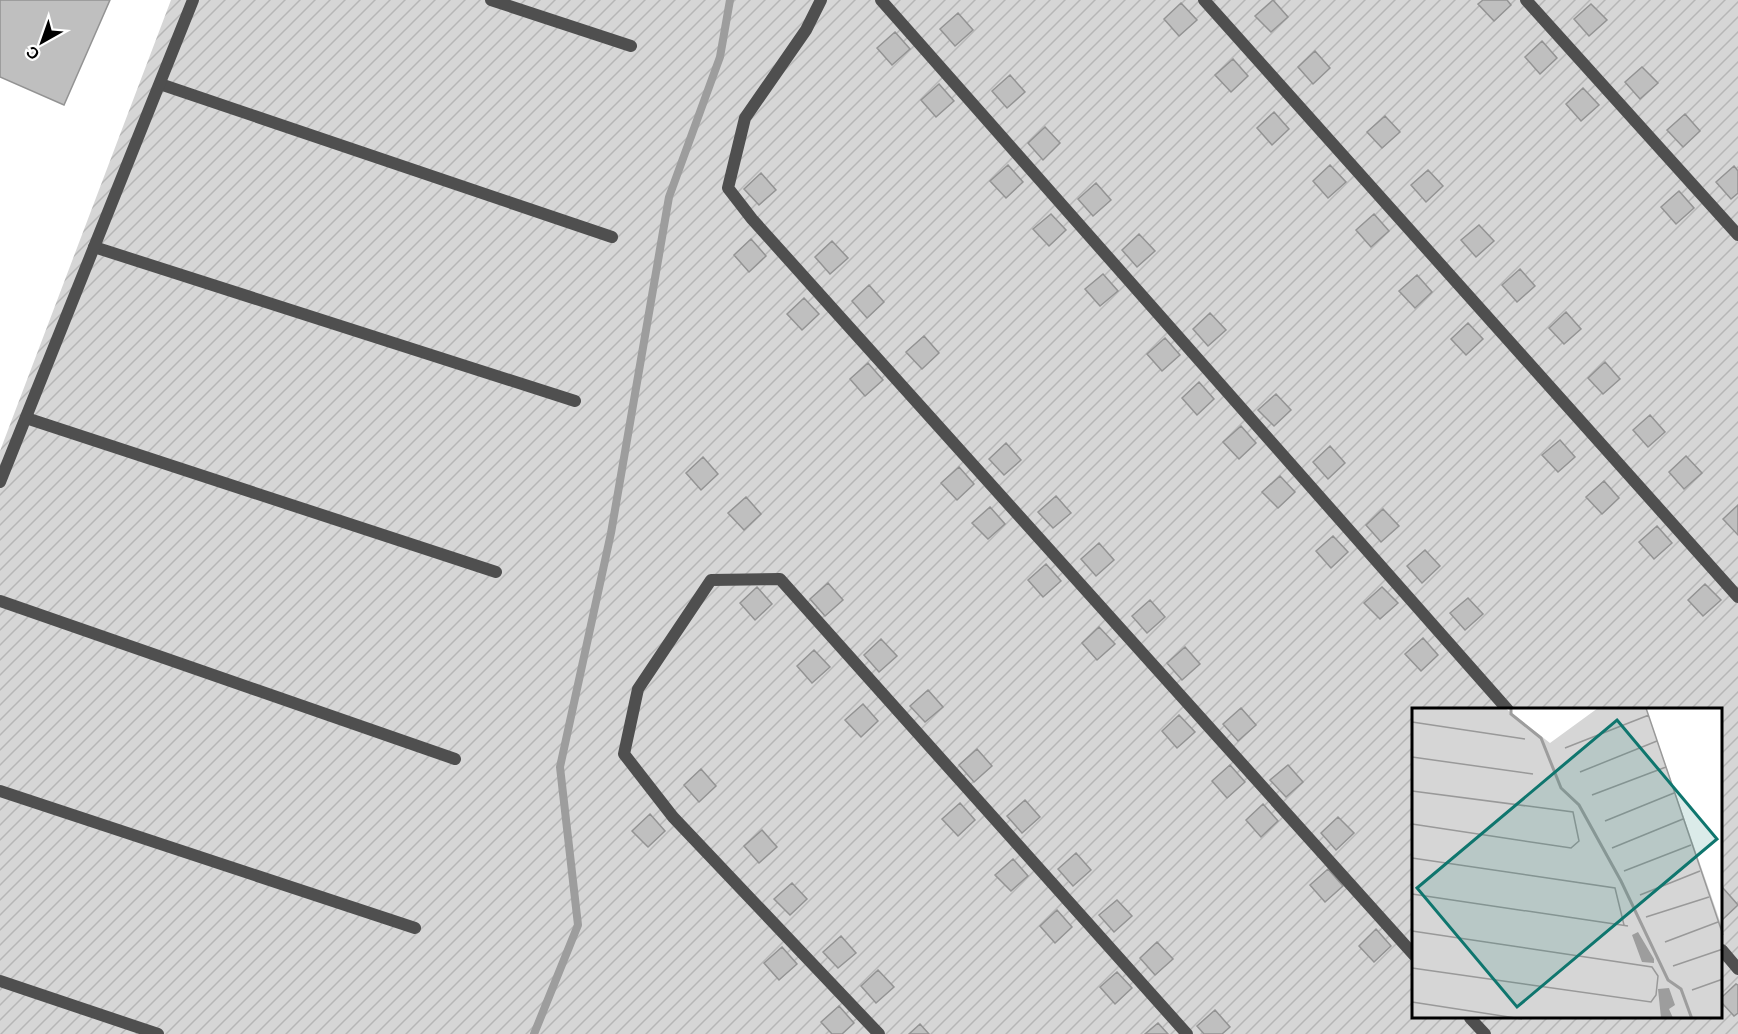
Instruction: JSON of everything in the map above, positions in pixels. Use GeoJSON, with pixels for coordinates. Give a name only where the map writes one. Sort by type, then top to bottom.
{"type":"FeatureCollection","features":[{"type":"Feature","properties":{"kind":"street"},"geometry":{"type":"LineString","coordinates":[[0,482],[193,0]]}},
{"type":"Feature","properties":{"kind":"street"},"geometry":{"type":"LineString","coordinates":[[491,0],[630,46]]}},
{"type":"Feature","properties":{"kind":"street"},"geometry":{"type":"LineString","coordinates":[[821,0],[806,30],[745,118],[728,188],[752,219],[1412,953]]}},
{"type":"Feature","properties":{"kind":"street"},"geometry":{"type":"LineString","coordinates":[[881,0],[1506,708]]}},
{"type":"Feature","properties":{"kind":"street"},"geometry":{"type":"LineString","coordinates":[[1204,0],[1738,597]]}},
{"type":"Feature","properties":{"kind":"street"},"geometry":{"type":"LineString","coordinates":[[1526,0],[1738,235]]}},
{"type":"Feature","properties":{"kind":"street"},"geometry":{"type":"LineString","coordinates":[[160,84],[612,237]]}},
{"type":"Feature","properties":{"kind":"street"},"geometry":{"type":"LineString","coordinates":[[94,247],[575,400]]}},
{"type":"Feature","properties":{"kind":"street"},"geometry":{"type":"LineString","coordinates":[[26,418],[496,572]]}},
{"type":"Feature","properties":{"kind":"street"},"geometry":{"type":"LineString","coordinates":[[879,1034],[673,817],[624,754],[638,689],[711,580],[780,579],[1187,1034]]}},
{"type":"Feature","properties":{"kind":"street"},"geometry":{"type":"LineString","coordinates":[[0,601],[455,759]]}},
{"type":"Feature","properties":{"kind":"street"},"geometry":{"type":"LineString","coordinates":[[0,791],[415,928]]}},
{"type":"Feature","properties":{"kind":"street"},"geometry":{"type":"LineString","coordinates":[[1723,951],[1738,969]]}},
{"type":"Feature","properties":{"kind":"street"},"geometry":{"type":"LineString","coordinates":[[0,981],[158,1034]]}},
{"type":"Feature","properties":{"kind":"street"},"geometry":{"type":"LineString","coordinates":[[1472,1019],[1485,1034]]}},
{"type":"Feature","properties":{"kind":"shaded area"},"geometry":{"type":"Polygon","coordinates":[[[171,0],[1738,0],[1738,1034],[0,1034],[0,451],[171,0]]]}},
{"type":"Feature","properties":{"kind":"building"},"geometry":{"type":"Polygon","coordinates":[[[0,0],[110,0],[64,105],[0,77],[0,0]]]}},
{"type":"Feature","properties":{"kind":"building"},"geometry":{"type":"Polygon","coordinates":[[[1273,0],[1288,17],[1271,32],[1255,16],[1273,0]]]}},
{"type":"Feature","properties":{"kind":"building"},"geometry":{"type":"Polygon","coordinates":[[[1483,0],[1507,0],[1511,5],[1494,21],[1478,4],[1483,0]]]}},
{"type":"Feature","properties":{"kind":"building"},"geometry":{"type":"Polygon","coordinates":[[[1181,3],[1197,20],[1179,36],[1164,19],[1181,3]]]}},
{"type":"Feature","properties":{"kind":"building"},"geometry":{"type":"Polygon","coordinates":[[[1591,4],[1607,20],[1589,36],[1574,19],[1591,4]]]}},
{"type":"Feature","properties":{"kind":"building"},"geometry":{"type":"Polygon","coordinates":[[[958,13],[973,30],[955,46],[940,29],[958,13]]]}},
{"type":"Feature","properties":{"kind":"building"},"geometry":{"type":"Polygon","coordinates":[[[895,32],[910,49],[892,65],[877,48],[895,32]]]}},
{"type":"Feature","properties":{"kind":"building"},"geometry":{"type":"Polygon","coordinates":[[[1542,41],[1557,58],[1540,74],[1525,57],[1542,41]]]}},
{"type":"Feature","properties":{"kind":"building"},"geometry":{"type":"Polygon","coordinates":[[[1315,51],[1330,68],[1313,84],[1298,67],[1315,51]]]}},
{"type":"Feature","properties":{"kind":"building"},"geometry":{"type":"Polygon","coordinates":[[[1233,59],[1248,76],[1231,92],[1215,75],[1233,59]]]}},
{"type":"Feature","properties":{"kind":"building"},"geometry":{"type":"Polygon","coordinates":[[[1642,67],[1658,83],[1640,99],[1625,82],[1642,67]]]}},
{"type":"Feature","properties":{"kind":"building"},"geometry":{"type":"Polygon","coordinates":[[[1010,75],[1025,92],[1007,108],[992,91],[1010,75]]]}},
{"type":"Feature","properties":{"kind":"building"},"geometry":{"type":"Polygon","coordinates":[[[939,84],[954,101],[936,117],[921,100],[939,84]]]}},
{"type":"Feature","properties":{"kind":"building"},"geometry":{"type":"Polygon","coordinates":[[[1583,88],[1599,105],[1581,121],[1566,104],[1583,88]]]}},
{"type":"Feature","properties":{"kind":"building"},"geometry":{"type":"Polygon","coordinates":[[[1274,112],[1289,129],[1272,145],[1257,128],[1274,112]]]}},
{"type":"Feature","properties":{"kind":"building"},"geometry":{"type":"Polygon","coordinates":[[[1685,114],[1700,131],[1683,147],[1667,130],[1685,114]]]}},
{"type":"Feature","properties":{"kind":"building"},"geometry":{"type":"Polygon","coordinates":[[[1385,116],[1400,132],[1382,148],[1367,132],[1385,116]]]}},
{"type":"Feature","properties":{"kind":"building"},"geometry":{"type":"Polygon","coordinates":[[[1045,127],[1060,143],[1043,160],[1028,143],[1045,127]]]}},
{"type":"Feature","properties":{"kind":"building"},"geometry":{"type":"Polygon","coordinates":[[[1008,165],[1023,182],[1006,198],[990,181],[1008,165]]]}},
{"type":"Feature","properties":{"kind":"building"},"geometry":{"type":"Polygon","coordinates":[[[1330,165],[1346,182],[1328,198],[1313,181],[1330,165]]]}},
{"type":"Feature","properties":{"kind":"building"},"geometry":{"type":"Polygon","coordinates":[[[1734,166],[1738,171],[1738,193],[1731,199],[1716,182],[1734,166]]]}},
{"type":"Feature","properties":{"kind":"building"},"geometry":{"type":"Polygon","coordinates":[[[1428,170],[1443,186],[1426,202],[1411,185],[1428,170]]]}},
{"type":"Feature","properties":{"kind":"building"},"geometry":{"type":"Polygon","coordinates":[[[761,173],[776,190],[759,205],[744,189],[761,173]]]}},
{"type":"Feature","properties":{"kind":"building"},"geometry":{"type":"Polygon","coordinates":[[[1096,183],[1111,200],[1093,216],[1078,199],[1096,183]]]}},
{"type":"Feature","properties":{"kind":"building"},"geometry":{"type":"Polygon","coordinates":[[[1679,191],[1694,208],[1676,224],[1661,207],[1679,191]]]}},
{"type":"Feature","properties":{"kind":"building"},"geometry":{"type":"Polygon","coordinates":[[[1051,214],[1066,230],[1049,246],[1033,229],[1051,214]]]}},
{"type":"Feature","properties":{"kind":"building"},"geometry":{"type":"Polygon","coordinates":[[[1374,214],[1389,231],[1371,247],[1356,230],[1374,214]]]}},
{"type":"Feature","properties":{"kind":"building"},"geometry":{"type":"Polygon","coordinates":[[[1479,225],[1494,241],[1476,257],[1461,240],[1479,225]]]}},
{"type":"Feature","properties":{"kind":"building"},"geometry":{"type":"Polygon","coordinates":[[[1139,234],[1155,251],[1137,267],[1122,250],[1139,234]]]}},
{"type":"Feature","properties":{"kind":"building"},"geometry":{"type":"Polygon","coordinates":[[[751,239],[766,256],[749,272],[734,255],[751,239]]]}},
{"type":"Feature","properties":{"kind":"building"},"geometry":{"type":"Polygon","coordinates":[[[832,241],[848,258],[830,274],[815,257],[832,241]]]}},
{"type":"Feature","properties":{"kind":"building"},"geometry":{"type":"Polygon","coordinates":[[[1520,269],[1535,286],[1517,302],[1502,285],[1520,269]]]}},
{"type":"Feature","properties":{"kind":"building"},"geometry":{"type":"Polygon","coordinates":[[[1103,274],[1118,291],[1100,306],[1085,289],[1103,274]]]}},
{"type":"Feature","properties":{"kind":"building"},"geometry":{"type":"Polygon","coordinates":[[[1417,275],[1432,292],[1415,308],[1399,291],[1417,275]]]}},
{"type":"Feature","properties":{"kind":"building"},"geometry":{"type":"Polygon","coordinates":[[[869,285],[884,302],[867,318],[852,301],[869,285]]]}},
{"type":"Feature","properties":{"kind":"building"},"geometry":{"type":"Polygon","coordinates":[[[804,298],[819,314],[802,330],[787,314],[804,298]]]}},
{"type":"Feature","properties":{"kind":"building"},"geometry":{"type":"Polygon","coordinates":[[[1566,312],[1581,329],[1564,344],[1549,328],[1566,312]]]}},
{"type":"Feature","properties":{"kind":"building"},"geometry":{"type":"Polygon","coordinates":[[[1210,313],[1226,330],[1208,346],[1193,329],[1210,313]]]}},
{"type":"Feature","properties":{"kind":"building"},"geometry":{"type":"Polygon","coordinates":[[[1468,323],[1483,339],[1466,355],[1451,339],[1468,323]]]}},
{"type":"Feature","properties":{"kind":"building"},"geometry":{"type":"Polygon","coordinates":[[[924,336],[939,353],[922,369],[906,352],[924,336]]]}},
{"type":"Feature","properties":{"kind":"building"},"geometry":{"type":"Polygon","coordinates":[[[1165,338],[1180,355],[1162,371],[1147,354],[1165,338]]]}},
{"type":"Feature","properties":{"kind":"building"},"geometry":{"type":"Polygon","coordinates":[[[1605,362],[1620,379],[1603,394],[1588,378],[1605,362]]]}},
{"type":"Feature","properties":{"kind":"building"},"geometry":{"type":"Polygon","coordinates":[[[868,363],[883,380],[865,396],[850,379],[868,363]]]}},
{"type":"Feature","properties":{"kind":"building"},"geometry":{"type":"Polygon","coordinates":[[[1199,382],[1214,399],[1197,415],[1182,398],[1199,382]]]}},
{"type":"Feature","properties":{"kind":"building"},"geometry":{"type":"Polygon","coordinates":[[[1276,394],[1291,410],[1274,426],[1258,410],[1276,394]]]}},
{"type":"Feature","properties":{"kind":"building"},"geometry":{"type":"Polygon","coordinates":[[[1650,415],[1665,432],[1648,447],[1633,430],[1650,415]]]}},
{"type":"Feature","properties":{"kind":"building"},"geometry":{"type":"Polygon","coordinates":[[[1241,426],[1256,443],[1239,459],[1223,442],[1241,426]]]}},
{"type":"Feature","properties":{"kind":"building"},"geometry":{"type":"Polygon","coordinates":[[[1560,440],[1575,457],[1558,472],[1542,455],[1560,440]]]}},
{"type":"Feature","properties":{"kind":"building"},"geometry":{"type":"Polygon","coordinates":[[[1006,443],[1021,460],[1004,475],[989,459],[1006,443]]]}},
{"type":"Feature","properties":{"kind":"building"},"geometry":{"type":"Polygon","coordinates":[[[1330,446],[1345,463],[1328,479],[1313,462],[1330,446]]]}},
{"type":"Feature","properties":{"kind":"building"},"geometry":{"type":"Polygon","coordinates":[[[1686,456],[1702,473],[1684,489],[1669,472],[1686,456]]]}},
{"type":"Feature","properties":{"kind":"building"},"geometry":{"type":"Polygon","coordinates":[[[703,457],[718,474],[701,490],[686,473],[703,457]]]}},
{"type":"Feature","properties":{"kind":"building"},"geometry":{"type":"Polygon","coordinates":[[[959,467],[974,484],[957,500],[941,483],[959,467]]]}},
{"type":"Feature","properties":{"kind":"building"},"geometry":{"type":"Polygon","coordinates":[[[1280,476],[1295,492],[1278,508],[1262,492],[1280,476]]]}},
{"type":"Feature","properties":{"kind":"building"},"geometry":{"type":"Polygon","coordinates":[[[1604,481],[1619,498],[1602,514],[1586,497],[1604,481]]]}},
{"type":"Feature","properties":{"kind":"building"},"geometry":{"type":"Polygon","coordinates":[[[1056,496],[1071,513],[1053,528],[1038,512],[1056,496]]]}},
{"type":"Feature","properties":{"kind":"building"},"geometry":{"type":"Polygon","coordinates":[[[746,497],[761,514],[744,530],[728,513],[746,497]]]}},
{"type":"Feature","properties":{"kind":"building"},"geometry":{"type":"Polygon","coordinates":[[[1738,505],[1738,535],[1723,519],[1738,505]]]}},
{"type":"Feature","properties":{"kind":"building"},"geometry":{"type":"Polygon","coordinates":[[[990,507],[1005,524],[988,539],[972,523],[990,507]]]}},
{"type":"Feature","properties":{"kind":"building"},"geometry":{"type":"Polygon","coordinates":[[[1383,509],[1399,526],[1381,542],[1366,525],[1383,509]]]}},
{"type":"Feature","properties":{"kind":"building"},"geometry":{"type":"Polygon","coordinates":[[[1657,526],[1672,543],[1654,559],[1639,542],[1657,526]]]}},
{"type":"Feature","properties":{"kind":"building"},"geometry":{"type":"Polygon","coordinates":[[[1333,536],[1348,552],[1331,568],[1316,551],[1333,536]]]}},
{"type":"Feature","properties":{"kind":"building"},"geometry":{"type":"Polygon","coordinates":[[[1099,543],[1114,560],[1096,576],[1081,559],[1099,543]]]}},
{"type":"Feature","properties":{"kind":"building"},"geometry":{"type":"Polygon","coordinates":[[[1425,550],[1440,566],[1422,583],[1407,566],[1425,550]]]}},
{"type":"Feature","properties":{"kind":"building"},"geometry":{"type":"Polygon","coordinates":[[[1046,564],[1061,581],[1043,597],[1028,580],[1046,564]]]}},
{"type":"Feature","properties":{"kind":"building"},"geometry":{"type":"Polygon","coordinates":[[[828,583],[843,600],[825,616],[810,599],[828,583]]]}},
{"type":"Feature","properties":{"kind":"building"},"geometry":{"type":"Polygon","coordinates":[[[1705,584],[1721,600],[1703,616],[1688,600],[1705,584]]]}},
{"type":"Feature","properties":{"kind":"building"},"geometry":{"type":"Polygon","coordinates":[[[757,587],[772,604],[755,620],[740,603],[757,587]]]}},
{"type":"Feature","properties":{"kind":"building"},"geometry":{"type":"Polygon","coordinates":[[[1382,587],[1398,603],[1380,619],[1364,603],[1382,587]]]}},
{"type":"Feature","properties":{"kind":"building"},"geometry":{"type":"Polygon","coordinates":[[[1468,598],[1483,614],[1465,630],[1450,613],[1468,598]]]}},
{"type":"Feature","properties":{"kind":"building"},"geometry":{"type":"Polygon","coordinates":[[[1150,600],[1165,617],[1147,633],[1132,616],[1150,600]]]}},
{"type":"Feature","properties":{"kind":"building"},"geometry":{"type":"Polygon","coordinates":[[[1099,627],[1115,644],[1097,660],[1082,643],[1099,627]]]}},
{"type":"Feature","properties":{"kind":"building"},"geometry":{"type":"Polygon","coordinates":[[[1423,638],[1438,655],[1421,671],[1405,654],[1423,638]]]}},
{"type":"Feature","properties":{"kind":"building"},"geometry":{"type":"Polygon","coordinates":[[[881,639],[897,656],[879,672],[864,655],[881,639]]]}},
{"type":"Feature","properties":{"kind":"building"},"geometry":{"type":"Polygon","coordinates":[[[1185,647],[1200,664],[1182,680],[1167,663],[1185,647]]]}},
{"type":"Feature","properties":{"kind":"building"},"geometry":{"type":"Polygon","coordinates":[[[814,650],[830,667],[812,683],[797,666],[814,650]]]}},
{"type":"Feature","properties":{"kind":"building"},"geometry":{"type":"Polygon","coordinates":[[[928,690],[943,707],[925,722],[910,706],[928,690]]]}},
{"type":"Feature","properties":{"kind":"building"},"geometry":{"type":"Polygon","coordinates":[[[863,704],[878,721],[861,737],[845,720],[863,704]]]}},
{"type":"Feature","properties":{"kind":"building"},"geometry":{"type":"Polygon","coordinates":[[[1241,708],[1256,725],[1238,741],[1223,724],[1241,708]]]}},
{"type":"Feature","properties":{"kind":"building"},"geometry":{"type":"Polygon","coordinates":[[[1179,715],[1195,732],[1177,748],[1162,731],[1179,715]]]}},
{"type":"Feature","properties":{"kind":"building"},"geometry":{"type":"Polygon","coordinates":[[[977,749],[992,766],[974,782],[959,765],[977,749]]]}},
{"type":"Feature","properties":{"kind":"building"},"geometry":{"type":"Polygon","coordinates":[[[1230,765],[1245,782],[1227,798],[1212,781],[1230,765]]]}},
{"type":"Feature","properties":{"kind":"building"},"geometry":{"type":"Polygon","coordinates":[[[1288,765],[1303,782],[1286,797],[1270,780],[1288,765]]]}},
{"type":"Feature","properties":{"kind":"building"},"geometry":{"type":"Polygon","coordinates":[[[701,769],[716,786],[699,802],[684,785],[701,769]]]}},
{"type":"Feature","properties":{"kind":"building"},"geometry":{"type":"Polygon","coordinates":[[[1025,800],[1040,817],[1022,833],[1007,816],[1025,800]]]}},
{"type":"Feature","properties":{"kind":"building"},"geometry":{"type":"Polygon","coordinates":[[[960,803],[975,820],[958,836],[942,819],[960,803]]]}},
{"type":"Feature","properties":{"kind":"building"},"geometry":{"type":"Polygon","coordinates":[[[1263,804],[1278,821],[1261,837],[1246,820],[1263,804]]]}},
{"type":"Feature","properties":{"kind":"building"},"geometry":{"type":"Polygon","coordinates":[[[650,814],[665,831],[648,847],[632,831],[650,814]]]}},
{"type":"Feature","properties":{"kind":"building"},"geometry":{"type":"Polygon","coordinates":[[[1338,817],[1354,833],[1336,850],[1321,833],[1338,817]]]}},
{"type":"Feature","properties":{"kind":"building"},"geometry":{"type":"Polygon","coordinates":[[[762,830],[777,847],[759,863],[744,846],[762,830]]]}},
{"type":"Feature","properties":{"kind":"building"},"geometry":{"type":"Polygon","coordinates":[[[1076,853],[1091,870],[1073,886],[1058,869],[1076,853]]]}},
{"type":"Feature","properties":{"kind":"building"},"geometry":{"type":"Polygon","coordinates":[[[1013,859],[1028,876],[1011,891],[995,875],[1013,859]]]}},
{"type":"Feature","properties":{"kind":"building"},"geometry":{"type":"Polygon","coordinates":[[[1328,869],[1343,886],[1325,902],[1310,885],[1328,869]]]}},
{"type":"Feature","properties":{"kind":"building"},"geometry":{"type":"Polygon","coordinates":[[[792,883],[807,899],[790,915],[774,899],[792,883]]]}},
{"type":"Feature","properties":{"kind":"building"},"geometry":{"type":"Polygon","coordinates":[[[1723,888],[1738,905],[1723,919],[1723,888]]]}},
{"type":"Feature","properties":{"kind":"building"},"geometry":{"type":"Polygon","coordinates":[[[1117,900],[1132,916],[1114,932],[1099,915],[1117,900]]]}},
{"type":"Feature","properties":{"kind":"building"},"geometry":{"type":"Polygon","coordinates":[[[1057,910],[1072,927],[1055,943],[1040,926],[1057,910]]]}},
{"type":"Feature","properties":{"kind":"building"},"geometry":{"type":"Polygon","coordinates":[[[1376,929],[1391,946],[1374,962],[1359,946],[1376,929]]]}},
{"type":"Feature","properties":{"kind":"building"},"geometry":{"type":"Polygon","coordinates":[[[841,936],[856,953],[838,968],[823,952],[841,936]]]}},
{"type":"Feature","properties":{"kind":"building"},"geometry":{"type":"Polygon","coordinates":[[[1157,942],[1173,959],[1155,975],[1140,958],[1157,942]]]}},
{"type":"Feature","properties":{"kind":"building"},"geometry":{"type":"Polygon","coordinates":[[[782,947],[797,964],[779,980],[764,963],[782,947]]]}},
{"type":"Feature","properties":{"kind":"building"},"geometry":{"type":"Polygon","coordinates":[[[878,970],[894,987],[876,1003],[861,986],[878,970]]]}},
{"type":"Feature","properties":{"kind":"building"},"geometry":{"type":"Polygon","coordinates":[[[1117,972],[1132,988],[1115,1004],[1100,987],[1117,972]]]}},
{"type":"Feature","properties":{"kind":"building"},"geometry":{"type":"Polygon","coordinates":[[[1736,984],[1738,985],[1738,1013],[1734,1016],[1723,1004],[1723,996],[1736,984]]]}},
{"type":"Feature","properties":{"kind":"building"},"geometry":{"type":"Polygon","coordinates":[[[839,1006],[854,1023],[842,1034],[832,1034],[821,1022],[839,1006]]]}},
{"type":"Feature","properties":{"kind":"building"},"geometry":{"type":"Polygon","coordinates":[[[1215,1010],[1230,1027],[1222,1034],[1204,1034],[1197,1026],[1215,1010]]]}},
{"type":"Feature","properties":{"kind":"building"},"geometry":{"type":"Polygon","coordinates":[[[1158,1023],[1168,1034],[1145,1034],[1158,1023]]]}},
{"type":"Feature","properties":{"kind":"building"},"geometry":{"type":"Polygon","coordinates":[[[920,1024],[929,1034],[909,1034],[920,1024]]]}},
{"type":"Feature","properties":{"kind":"waterway"},"geometry":{"type":"LineString","coordinates":[[534,1034],[578,925],[560,767],[611,533],[669,197],[720,57],[730,0]]}}]}
